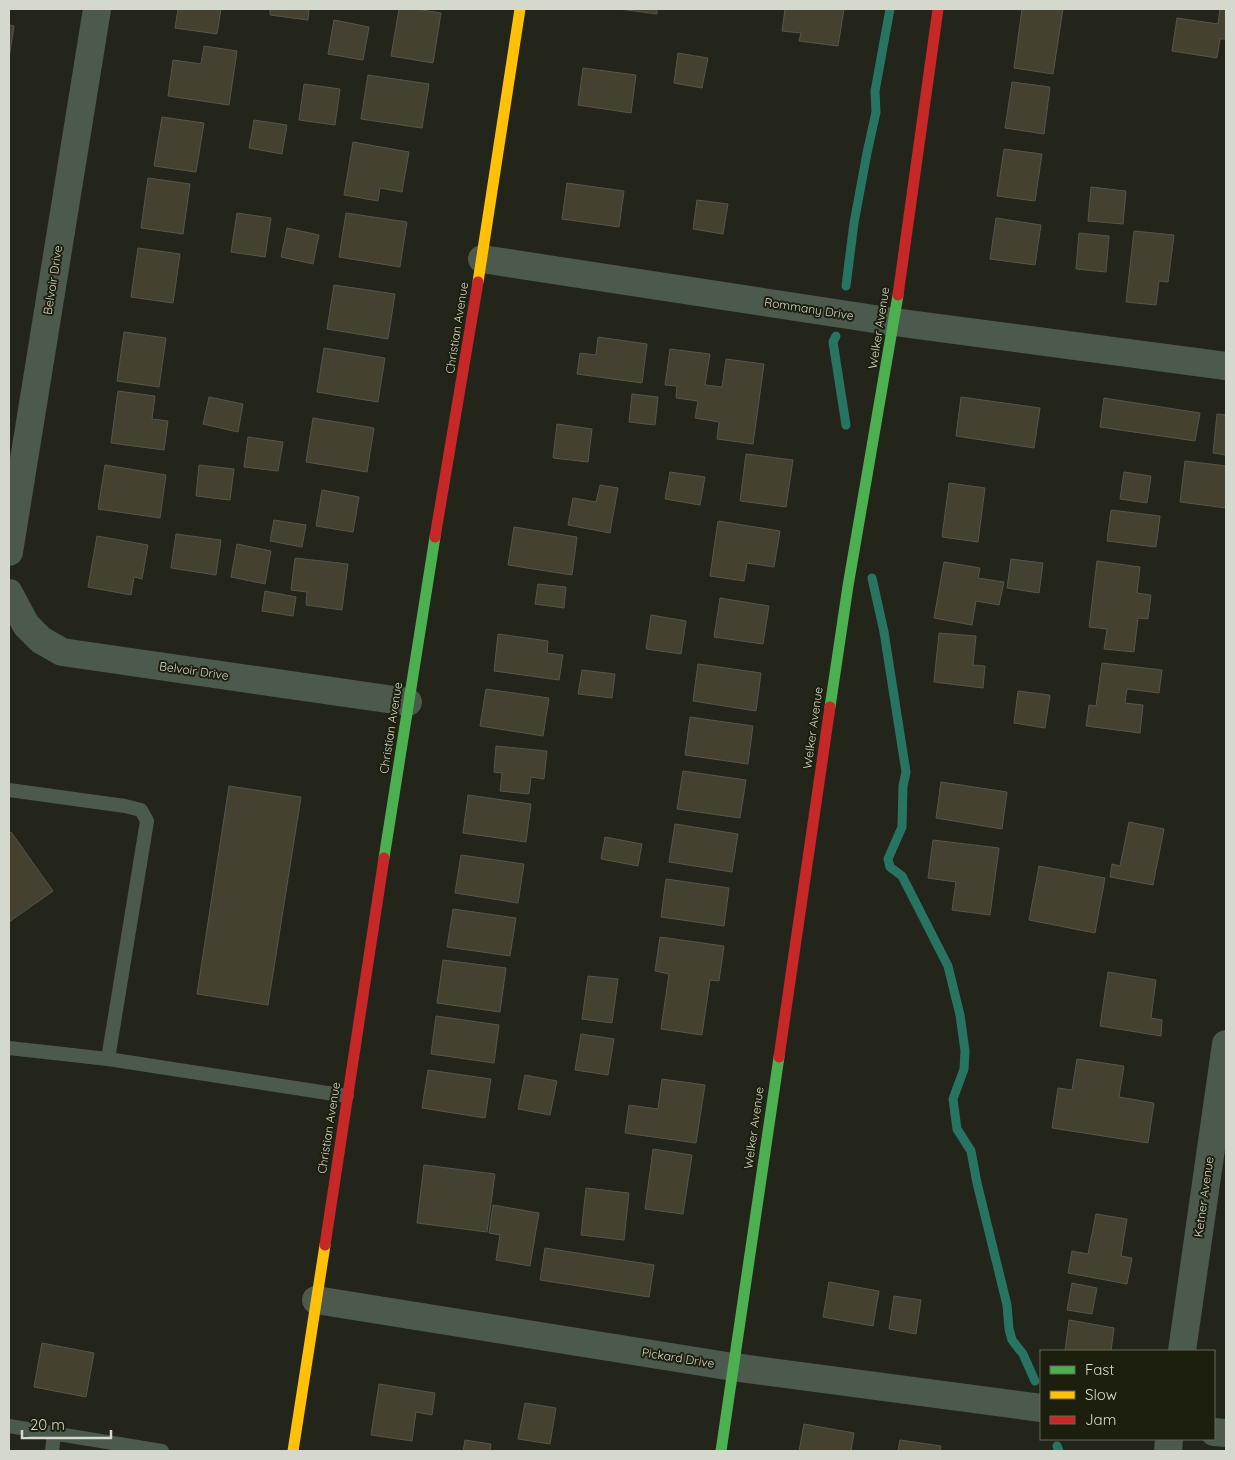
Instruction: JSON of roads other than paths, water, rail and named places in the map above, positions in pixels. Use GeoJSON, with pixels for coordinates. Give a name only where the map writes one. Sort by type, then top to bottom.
{"type":"FeatureCollection","features":[{"type":"Feature","properties":{"kind":"street","name":"Belvoir Drive"},"geometry":{"type":"LineString","coordinates":[[9,552],[97,9]]}},
{"type":"Feature","properties":{"kind":"street","name":"Christian Avenue"},"geometry":{"type":"LineString","coordinates":[[292,1451],[408,702],[482,259],[520,9]]}},
{"type":"Feature","properties":{"kind":"street","name":"Welker Avenue"},"geometry":{"type":"LineString","coordinates":[[721,1451],[848,586],[894,322],[938,9]]}},
{"type":"Feature","properties":{"kind":"street","name":"Rommany Drive"},"geometry":{"type":"LineString","coordinates":[[482,259],[894,322],[1226,366]]}},
{"type":"Feature","properties":{"kind":"street","name":"Belvoir Drive"},"geometry":{"type":"LineString","coordinates":[[9,593],[26,625],[41,640],[62,652],[408,702]]}},
{"type":"Feature","properties":{"kind":"street","name":"Ketner Avenue"},"geometry":{"type":"LineString","coordinates":[[1182,1350],[1226,1044]]}},
{"type":"Feature","properties":{"kind":"street","name":"Pickard Drive"},"geometry":{"type":"LineString","coordinates":[[316,1300],[733,1367],[1040,1408]]}},
{"type":"Feature","properties":{"kind":"lane"},"geometry":{"type":"LineString","coordinates":[[9,790],[125,806],[141,810],[147,820],[108,1059]]}},
{"type":"Feature","properties":{"kind":"lane"},"geometry":{"type":"LineString","coordinates":[[9,1048],[108,1059],[347,1096]]}},
{"type":"Feature","properties":{"kind":"lane"},"geometry":{"type":"LineString","coordinates":[[9,1426],[162,1451]]}},
{"type":"Feature","properties":{"kind":"lane"},"geometry":{"type":"LineString","coordinates":[[52,1451],[54,1434]]}},
{"type":"Feature","properties":{"kind":"waterway"},"geometry":{"type":"LineString","coordinates":[[846,286],[854,223],[876,112],[875,91],[890,9]]}},
{"type":"Feature","properties":{"kind":"waterway"},"geometry":{"type":"LineString","coordinates":[[836,336],[833,342],[846,425]]}},
{"type":"Feature","properties":{"kind":"waterway"},"geometry":{"type":"LineString","coordinates":[[872,578],[884,632],[906,772],[903,786],[902,827],[888,859],[890,867],[902,876],[948,966],[960,1015],[965,1051],[964,1069],[953,1099],[957,1129],[971,1151],[1007,1305],[1012,1340],[1023,1354],[1035,1381]]}},
{"type":"Feature","properties":{"kind":"waterway"},"geometry":{"type":"LineString","coordinates":[[1057,1446],[1059,1451]]}}]}
